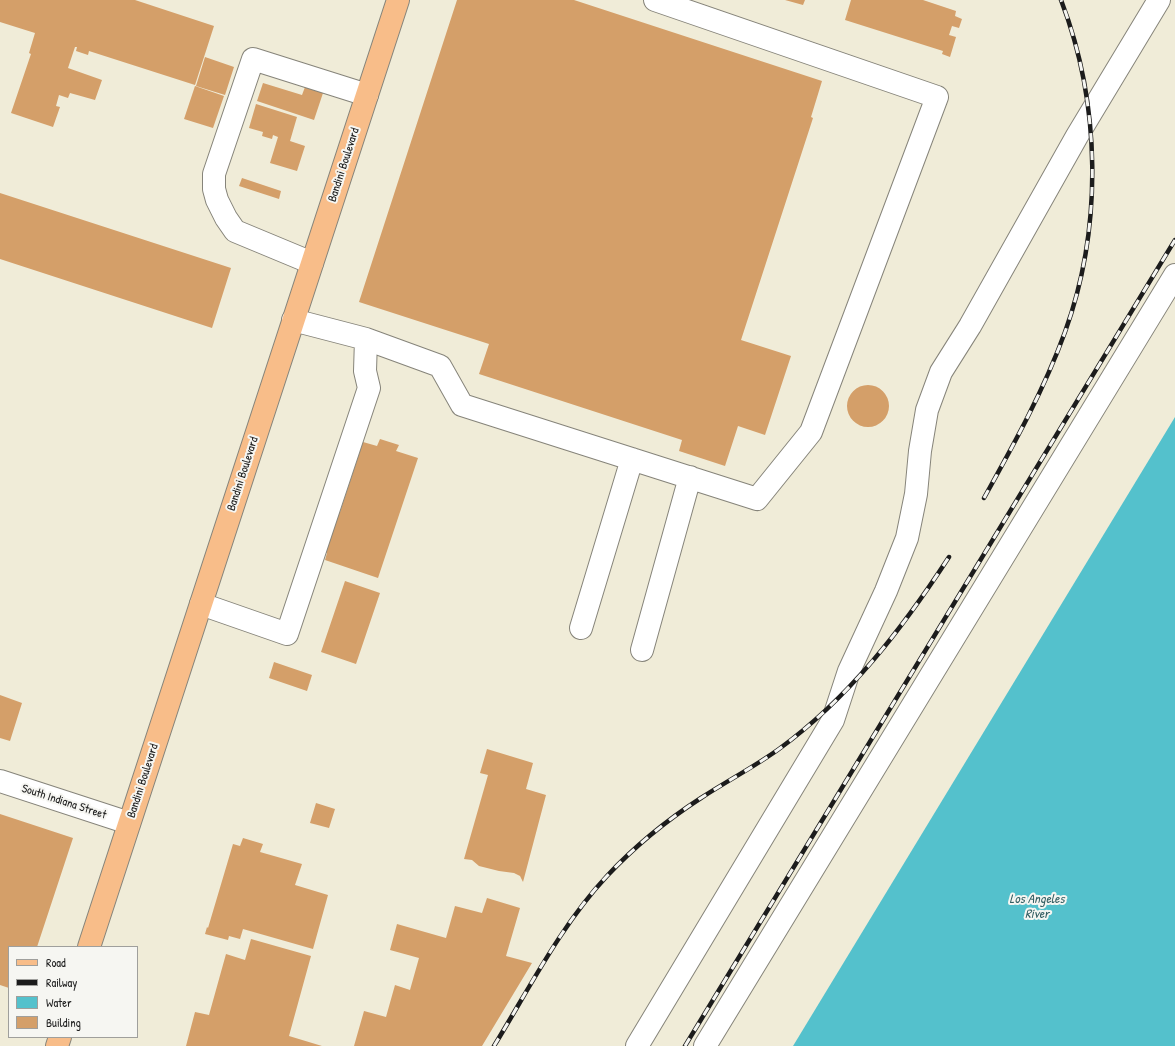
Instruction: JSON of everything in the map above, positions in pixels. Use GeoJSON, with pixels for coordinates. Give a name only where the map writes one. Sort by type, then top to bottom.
{"type":"FeatureCollection","features":[{"type":"Feature","properties":{"kind":"main road","name":"Bandini Boulevard"},"geometry":{"type":"LineString","coordinates":[[89,946],[398,0]]}},
{"type":"Feature","properties":{"kind":"street"},"geometry":{"type":"LineString","coordinates":[[293,320],[366,339],[440,366],[462,405],[757,499],[811,432],[937,97],[655,0]]}},
{"type":"Feature","properties":{"kind":"street"},"geometry":{"type":"LineString","coordinates":[[637,1046],[833,720],[849,671],[886,591],[907,538],[916,494],[920,451],[927,410],[941,372],[970,326],[1077,136],[1160,0]]}},
{"type":"Feature","properties":{"kind":"street"},"geometry":{"type":"LineString","coordinates":[[312,263],[235,231],[226,218],[214,189],[214,174],[220,152],[253,58],[367,95]]}},
{"type":"Feature","properties":{"kind":"street"},"geometry":{"type":"LineString","coordinates":[[705,1046],[1175,275]]}},
{"type":"Feature","properties":{"kind":"street"},"geometry":{"type":"LineString","coordinates":[[201,604],[287,634],[369,388],[365,371],[366,339]]}},
{"type":"Feature","properties":{"kind":"street"},"geometry":{"type":"LineString","coordinates":[[581,628],[632,459]]}},
{"type":"Feature","properties":{"kind":"street"},"geometry":{"type":"LineString","coordinates":[[642,650],[690,478]]}},
{"type":"Feature","properties":{"kind":"street","name":"South Indiana Street"},"geometry":{"type":"LineString","coordinates":[[0,782],[129,823]]}},
{"type":"Feature","properties":{"kind":"water","name":"Los Angeles River"},"geometry":{"type":"Polygon","coordinates":[[[1175,417],[1175,1046],[793,1046],[1175,417]]]}},
{"type":"Feature","properties":{"kind":"building"},"geometry":{"type":"Polygon","coordinates":[[[0,0],[135,0],[214,26],[195,85],[89,51],[88,55],[76,51],[77,47],[75,47],[68,68],[102,80],[95,100],[70,93],[68,98],[59,95],[56,106],[60,107],[53,127],[11,113],[31,54],[29,53],[35,33],[0,22],[0,0]]]}},
{"type":"Feature","properties":{"kind":"building"},"geometry":{"type":"Polygon","coordinates":[[[457,0],[574,0],[822,81],[811,117],[813,118],[741,340],[791,356],[765,435],[738,426],[725,466],[679,451],[682,440],[479,374],[489,344],[359,302],[457,0]]]}},
{"type":"Feature","properties":{"kind":"building"},"geometry":{"type":"Polygon","coordinates":[[[785,0],[805,0],[803,5],[785,0]]]}},
{"type":"Feature","properties":{"kind":"building"},"geometry":{"type":"Polygon","coordinates":[[[851,0],[923,0],[956,11],[955,16],[962,19],[959,28],[952,26],[949,35],[956,37],[950,57],[942,54],[943,51],[845,20],[851,0]]]}},
{"type":"Feature","properties":{"kind":"building"},"geometry":{"type":"Polygon","coordinates":[[[205,57],[234,67],[225,95],[196,86],[205,57]]]}},
{"type":"Feature","properties":{"kind":"building"},"geometry":{"type":"Polygon","coordinates":[[[263,83],[302,95],[305,87],[323,93],[314,120],[257,101],[263,83]]]}},
{"type":"Feature","properties":{"kind":"building"},"geometry":{"type":"Polygon","coordinates":[[[195,86],[224,96],[213,128],[184,119],[195,86]]]}},
{"type":"Feature","properties":{"kind":"building"},"geometry":{"type":"Polygon","coordinates":[[[256,104],[297,117],[290,141],[305,146],[297,171],[270,163],[278,137],[273,135],[272,139],[262,136],[263,132],[249,128],[256,104]]]}},
{"type":"Feature","properties":{"kind":"building"},"geometry":{"type":"Polygon","coordinates":[[[242,178],[281,191],[279,199],[239,186],[242,178]]]}},
{"type":"Feature","properties":{"kind":"building"},"geometry":{"type":"Polygon","coordinates":[[[0,193],[231,268],[212,328],[0,259],[0,193]]]}},
{"type":"Feature","properties":{"kind":"building"},"geometry":{"type":"Polygon","coordinates":[[[868,385],[883,391],[889,406],[883,421],[868,427],[853,421],[847,406],[853,391],[868,385]]]}},
{"type":"Feature","properties":{"kind":"building"},"geometry":{"type":"Polygon","coordinates":[[[380,439],[399,445],[396,451],[418,458],[378,578],[325,560],[327,553],[320,550],[333,510],[340,512],[363,442],[377,446],[380,439]]]}},
{"type":"Feature","properties":{"kind":"building"},"geometry":{"type":"Polygon","coordinates":[[[345,581],[380,593],[356,664],[321,652],[345,581]]]}},
{"type":"Feature","properties":{"kind":"building"},"geometry":{"type":"Polygon","coordinates":[[[274,662],[312,675],[307,691],[269,678],[274,662]]]}},
{"type":"Feature","properties":{"kind":"building"},"geometry":{"type":"Polygon","coordinates":[[[0,695],[22,703],[10,741],[0,738],[0,695]]]}},
{"type":"Feature","properties":{"kind":"building"},"geometry":{"type":"Polygon","coordinates":[[[487,749],[533,763],[526,789],[546,795],[523,882],[520,876],[514,873],[479,866],[472,860],[464,859],[488,775],[480,773],[487,749]]]}},
{"type":"Feature","properties":{"kind":"building"},"geometry":{"type":"Polygon","coordinates":[[[316,803],[335,809],[329,828],[310,823],[316,803]]]}},
{"type":"Feature","properties":{"kind":"building"},"geometry":{"type":"Polygon","coordinates":[[[0,814],[73,838],[37,946],[8,946],[8,988],[0,985],[0,814]]]}},
{"type":"Feature","properties":{"kind":"building"},"geometry":{"type":"Polygon","coordinates":[[[243,838],[263,844],[260,852],[302,864],[295,885],[328,895],[313,949],[243,929],[240,939],[229,936],[228,940],[205,934],[233,844],[240,846],[243,838]]]}},
{"type":"Feature","properties":{"kind":"building"},"geometry":{"type":"Polygon","coordinates":[[[487,898],[520,908],[506,956],[532,963],[482,1046],[354,1046],[364,1011],[386,1017],[395,985],[410,990],[419,958],[390,950],[397,924],[446,938],[455,906],[482,913],[487,898]]]}},
{"type":"Feature","properties":{"kind":"building"},"geometry":{"type":"Polygon","coordinates":[[[251,939],[311,956],[289,1036],[322,1046],[186,1046],[195,1012],[209,1015],[226,954],[245,960],[251,939]]]}},
{"type":"Feature","properties":{"kind":"railway"},"geometry":{"type":"LineString","coordinates":[[984,498],[1028,416],[1057,354],[1077,292],[1086,250],[1091,208],[1092,166],[1090,123],[1084,81],[1074,40],[1061,0]]}},
{"type":"Feature","properties":{"kind":"railway"},"geometry":{"type":"LineString","coordinates":[[685,1046],[1175,240]]}},
{"type":"Feature","properties":{"kind":"railway"},"geometry":{"type":"LineString","coordinates":[[494,1046],[560,936],[590,895],[607,876],[640,844],[676,815],[779,749],[828,708],[873,661],[893,636],[949,557]]}}]}
